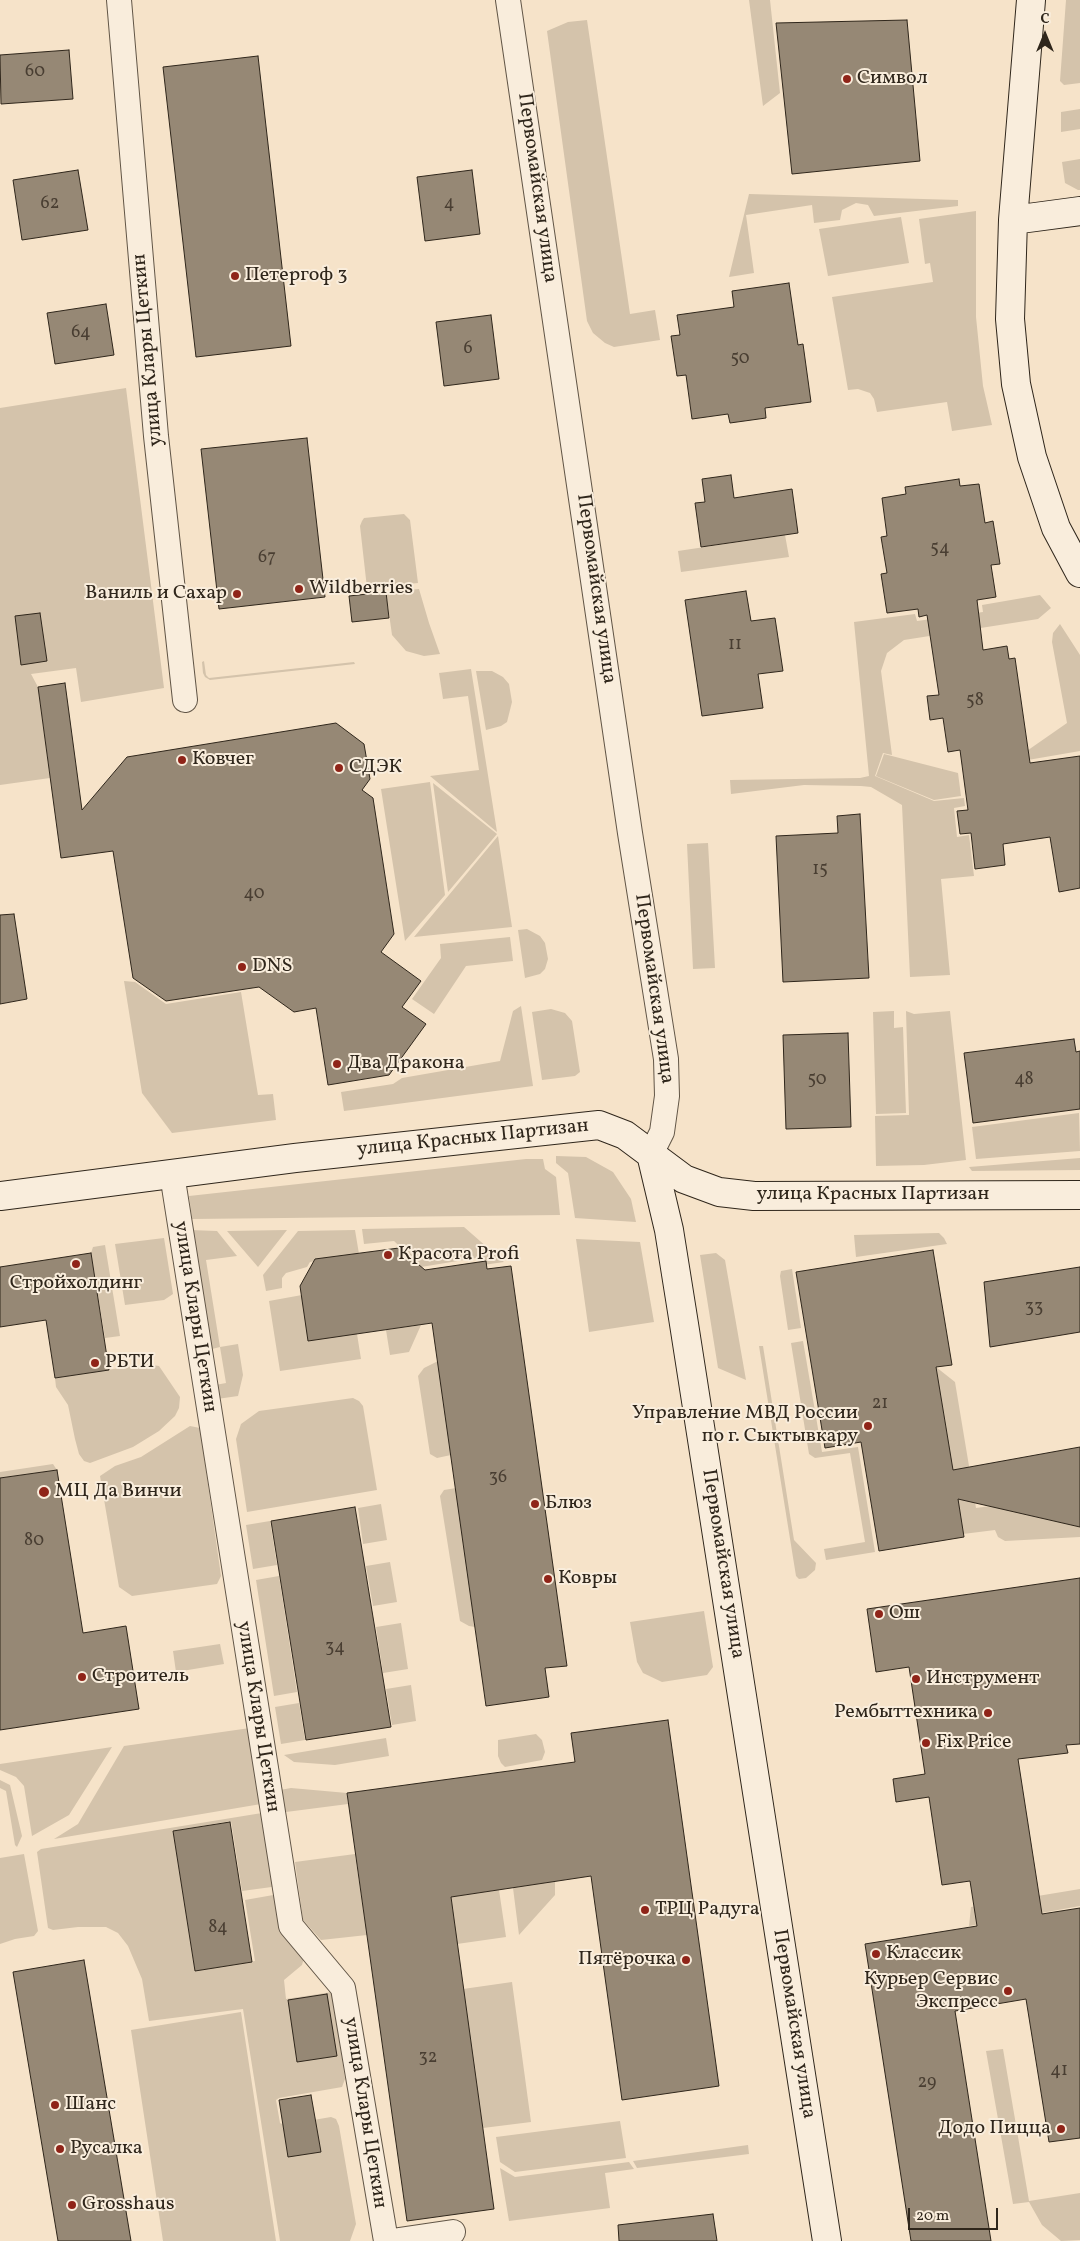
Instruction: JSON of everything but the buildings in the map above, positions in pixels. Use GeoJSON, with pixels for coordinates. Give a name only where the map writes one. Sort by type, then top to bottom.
{"type":"FeatureCollection","features":[{"type":"Feature","properties":{"kind":"street","name":"улица Клары Цеткин"},"geometry":{"type":"LineString","coordinates":[[118,0],[156,436],[185,700]]}},
{"type":"Feature","properties":{"kind":"street","name":"Первомайская улица"},"geometry":{"type":"LineString","coordinates":[[508,0],[630,834],[666,1060],[667,1096],[662,1132],[651,1154],[669,1230],[828,2241]]}},
{"type":"Feature","properties":{"kind":"street"},"geometry":{"type":"LineString","coordinates":[[1031,0],[1013,220],[1010,319],[1016,384],[1032,457],[1056,528],[1080,574]]}},
{"type":"Feature","properties":{"kind":"street"},"geometry":{"type":"LineString","coordinates":[[1013,220],[1080,211]]}},
{"type":"Feature","properties":{"kind":"street","name":"улица Красных Партизан"},"geometry":{"type":"LineString","coordinates":[[0,1196],[295,1158],[598,1125],[625,1135],[684,1179],[719,1192],[754,1196],[1080,1195]]}},
{"type":"Feature","properties":{"kind":"street","name":"улица Клары Цеткин"},"geometry":{"type":"LineString","coordinates":[[172,1174],[291,1926],[343,1988],[386,2241]]}},
{"type":"Feature","properties":{"kind":"street"},"geometry":{"type":"LineString","coordinates":[[392,2241],[453,2232]]}},
{"type":"Feature","properties":{"kind":"shaded area"},"geometry":{"type":"Polygon","coordinates":[[[749,0],[770,0],[780,93],[763,106],[749,0]]]}},
{"type":"Feature","properties":{"kind":"shaded area"},"geometry":{"type":"Polygon","coordinates":[[[1066,0],[1080,0],[1080,83],[1064,85],[1060,81],[1066,0]]]}},
{"type":"Feature","properties":{"kind":"shaded area"},"geometry":{"type":"Polygon","coordinates":[[[587,20],[630,314],[655,310],[660,340],[614,347],[605,343],[593,333],[587,321],[547,31],[568,22],[587,20]]]}},
{"type":"Feature","properties":{"kind":"shaded area"},"geometry":{"type":"Polygon","coordinates":[[[1080,109],[1080,129],[1061,132],[1061,112],[1080,109]]]}},
{"type":"Feature","properties":{"kind":"shaded area"},"geometry":{"type":"Polygon","coordinates":[[[1080,159],[1080,190],[1078,190],[1065,183],[1062,162],[1080,159]]]}},
{"type":"Feature","properties":{"kind":"shaded area"},"geometry":{"type":"Polygon","coordinates":[[[749,194],[958,200],[958,206],[874,216],[868,205],[856,203],[842,210],[840,220],[814,223],[812,205],[746,215],[754,273],[729,277],[749,194]]]}},
{"type":"Feature","properties":{"kind":"shaded area"},"geometry":{"type":"Polygon","coordinates":[[[976,211],[976,317],[983,386],[992,425],[952,431],[947,402],[877,412],[874,399],[870,393],[858,389],[848,390],[832,297],[933,282],[930,263],[925,264],[919,219],[976,211]]]}},
{"type":"Feature","properties":{"kind":"shaded area"},"geometry":{"type":"Polygon","coordinates":[[[901,217],[909,263],[828,276],[819,229],[901,217]]]}},
{"type":"Feature","properties":{"kind":"shaded area"},"geometry":{"type":"Polygon","coordinates":[[[126,388],[164,688],[81,702],[76,668],[31,674],[38,687],[50,778],[0,785],[0,408],[126,388]]]}},
{"type":"Feature","properties":{"kind":"shaded area"},"geometry":{"type":"Polygon","coordinates":[[[404,514],[410,520],[418,583],[367,588],[360,526],[362,521],[364,518],[404,514]]]}},
{"type":"Feature","properties":{"kind":"shaded area"},"geometry":{"type":"Polygon","coordinates":[[[785,535],[789,557],[681,572],[678,551],[785,535]]]}},
{"type":"Feature","properties":{"kind":"shaded area"},"geometry":{"type":"Polygon","coordinates":[[[419,589],[440,654],[424,656],[406,651],[392,635],[386,592],[419,589]]]}},
{"type":"Feature","properties":{"kind":"shaded area"},"geometry":{"type":"Polygon","coordinates":[[[1040,595],[1051,608],[1038,619],[904,640],[887,653],[881,671],[892,755],[883,753],[875,776],[934,801],[964,798],[965,806],[954,808],[957,837],[969,835],[974,876],[941,879],[950,975],[910,977],[902,805],[871,787],[861,786],[804,785],[731,794],[730,780],[860,778],[869,776],[854,622],[915,614],[917,621],[983,612],[982,605],[1040,595]]]}},
{"type":"Feature","properties":{"kind":"shaded area"},"geometry":{"type":"Polygon","coordinates":[[[1060,624],[1080,655],[1080,751],[1022,761],[1021,755],[1067,723],[1052,642],[1053,633],[1060,624]]]}},
{"type":"Feature","properties":{"kind":"shaded area"},"geometry":{"type":"Polygon","coordinates":[[[204,661],[206,675],[209,678],[354,662],[355,664],[210,680],[203,673],[202,662],[204,661]]]}},
{"type":"Feature","properties":{"kind":"shaded area"},"geometry":{"type":"Polygon","coordinates":[[[471,669],[497,832],[430,776],[479,770],[468,696],[443,699],[439,673],[471,669]]]}},
{"type":"Feature","properties":{"kind":"shaded area"},"geometry":{"type":"Polygon","coordinates":[[[476,671],[492,671],[503,677],[509,684],[512,702],[507,722],[501,726],[486,730],[476,671]]]}},
{"type":"Feature","properties":{"kind":"shaded area"},"geometry":{"type":"Polygon","coordinates":[[[884,754],[958,773],[961,796],[934,800],[876,776],[884,754]]]}},
{"type":"Feature","properties":{"kind":"shaded area"},"geometry":{"type":"Polygon","coordinates":[[[430,782],[445,895],[405,941],[381,789],[430,782]]]}},
{"type":"Feature","properties":{"kind":"shaded area"},"geometry":{"type":"Polygon","coordinates":[[[433,783],[497,834],[448,892],[433,783]]]}},
{"type":"Feature","properties":{"kind":"shaded area"},"geometry":{"type":"Polygon","coordinates":[[[498,836],[512,927],[414,937],[498,836]]]}},
{"type":"Feature","properties":{"kind":"shaded area"},"geometry":{"type":"Polygon","coordinates":[[[708,843],[715,968],[693,969],[687,844],[708,843]]]}},
{"type":"Feature","properties":{"kind":"shaded area"},"geometry":{"type":"Polygon","coordinates":[[[527,929],[540,936],[545,943],[548,959],[545,969],[540,974],[525,978],[518,930],[527,929]]]}},
{"type":"Feature","properties":{"kind":"shaded area"},"geometry":{"type":"Polygon","coordinates":[[[510,937],[513,961],[466,966],[434,1014],[412,999],[441,958],[440,944],[510,937]]]}},
{"type":"Feature","properties":{"kind":"shaded area"},"geometry":{"type":"Polygon","coordinates":[[[124,981],[135,982],[166,1004],[241,992],[258,1095],[273,1094],[276,1120],[172,1133],[142,1093],[124,981]]]}},
{"type":"Feature","properties":{"kind":"shaded area"},"geometry":{"type":"Polygon","coordinates":[[[521,1006],[533,1086],[344,1111],[341,1092],[393,1084],[402,1078],[500,1061],[513,1011],[521,1006]]]}},
{"type":"Feature","properties":{"kind":"shaded area"},"geometry":{"type":"Polygon","coordinates":[[[551,1009],[565,1013],[572,1021],[580,1072],[575,1076],[542,1080],[532,1012],[551,1009]]]}},
{"type":"Feature","properties":{"kind":"shaded area"},"geometry":{"type":"Polygon","coordinates":[[[894,1011],[894,1028],[903,1027],[906,1113],[876,1114],[873,1012],[894,1011]]]}},
{"type":"Feature","properties":{"kind":"shaded area"},"geometry":{"type":"Polygon","coordinates":[[[906,1011],[914,1014],[950,1011],[966,1160],[924,1165],[876,1166],[875,1116],[909,1115],[906,1011]]]}},
{"type":"Feature","properties":{"kind":"shaded area"},"geometry":{"type":"Polygon","coordinates":[[[1079,1113],[1080,1151],[976,1159],[972,1127],[1079,1113]]]}},
{"type":"Feature","properties":{"kind":"shaded area"},"geometry":{"type":"Polygon","coordinates":[[[556,1156],[586,1157],[613,1172],[631,1199],[636,1222],[575,1218],[568,1173],[556,1163],[556,1156]]]}},
{"type":"Feature","properties":{"kind":"shaded area"},"geometry":{"type":"Polygon","coordinates":[[[1080,1158],[1080,1170],[972,1171],[969,1167],[1080,1158]]]}},
{"type":"Feature","properties":{"kind":"shaded area"},"geometry":{"type":"Polygon","coordinates":[[[526,1159],[543,1159],[545,1169],[556,1177],[560,1215],[192,1219],[189,1196],[526,1159]]]}},
{"type":"Feature","properties":{"kind":"shaded area"},"geometry":{"type":"Polygon","coordinates":[[[464,1227],[504,1262],[483,1265],[482,1257],[421,1267],[394,1241],[364,1244],[362,1229],[464,1227]]]}},
{"type":"Feature","properties":{"kind":"shaded area"},"geometry":{"type":"Polygon","coordinates":[[[190,1230],[217,1231],[237,1256],[206,1260],[220,1347],[212,1349],[198,1261],[192,1259],[190,1230]]]}},
{"type":"Feature","properties":{"kind":"shaded area"},"geometry":{"type":"Polygon","coordinates":[[[287,1230],[258,1267],[227,1231],[287,1230]]]}},
{"type":"Feature","properties":{"kind":"shaded area"},"geometry":{"type":"Polygon","coordinates":[[[355,1230],[359,1254],[310,1262],[307,1267],[286,1273],[282,1278],[282,1288],[266,1291],[263,1275],[298,1231],[355,1230]]]}},
{"type":"Feature","properties":{"kind":"shaded area"},"geometry":{"type":"Polygon","coordinates":[[[939,1233],[947,1244],[856,1257],[854,1235],[939,1233]]]}},
{"type":"Feature","properties":{"kind":"shaded area"},"geometry":{"type":"Polygon","coordinates":[[[164,1238],[173,1294],[164,1300],[125,1305],[115,1244],[164,1238]]]}},
{"type":"Feature","properties":{"kind":"shaded area"},"geometry":{"type":"Polygon","coordinates":[[[576,1239],[640,1242],[654,1322],[589,1332],[576,1239]]]}},
{"type":"Feature","properties":{"kind":"shaded area"},"geometry":{"type":"Polygon","coordinates":[[[105,1245],[120,1336],[105,1338],[91,1253],[93,1247],[105,1245]]]}},
{"type":"Feature","properties":{"kind":"shaded area"},"geometry":{"type":"Polygon","coordinates":[[[716,1253],[725,1260],[746,1380],[718,1368],[700,1255],[716,1253]]]}},
{"type":"Feature","properties":{"kind":"shaded area"},"geometry":{"type":"Polygon","coordinates":[[[792,1269],[801,1328],[788,1330],[780,1276],[781,1271],[792,1269]]]}},
{"type":"Feature","properties":{"kind":"shaded area"},"geometry":{"type":"Polygon","coordinates":[[[302,1295],[357,1334],[361,1359],[280,1371],[269,1301],[302,1295]]]}},
{"type":"Feature","properties":{"kind":"shaded area"},"geometry":{"type":"Polygon","coordinates":[[[421,1325],[409,1352],[390,1355],[386,1330],[421,1325]]]}},
{"type":"Feature","properties":{"kind":"shaded area"},"geometry":{"type":"Polygon","coordinates":[[[803,1341],[822,1452],[858,1447],[875,1552],[826,1560],[824,1549],[865,1542],[850,1453],[815,1458],[809,1454],[791,1343],[803,1341]]]}},
{"type":"Feature","properties":{"kind":"shaded area"},"geometry":{"type":"Polygon","coordinates":[[[238,1344],[243,1375],[238,1396],[217,1399],[210,1386],[226,1383],[220,1347],[238,1344]]]}},
{"type":"Feature","properties":{"kind":"shaded area"},"geometry":{"type":"Polygon","coordinates":[[[759,1346],[763,1346],[794,1540],[816,1563],[815,1570],[806,1578],[799,1579],[796,1576],[759,1346]]]}},
{"type":"Feature","properties":{"kind":"shaded area"},"geometry":{"type":"Polygon","coordinates":[[[438,1361],[451,1455],[437,1458],[430,1454],[418,1376],[424,1368],[438,1361]]]}},
{"type":"Feature","properties":{"kind":"shaded area"},"geometry":{"type":"Polygon","coordinates":[[[146,1364],[159,1366],[180,1397],[179,1408],[175,1416],[159,1431],[133,1447],[90,1463],[84,1461],[79,1454],[68,1405],[56,1387],[55,1378],[146,1364]]]}},
{"type":"Feature","properties":{"kind":"shaded area"},"geometry":{"type":"Polygon","coordinates":[[[936,1367],[955,1382],[976,1508],[991,1506],[1080,1527],[1080,1537],[1005,1541],[998,1537],[995,1530],[963,1534],[936,1367]]]}},
{"type":"Feature","properties":{"kind":"shaded area"},"geometry":{"type":"Polygon","coordinates":[[[353,1398],[363,1406],[377,1490],[247,1512],[236,1439],[241,1424],[259,1411],[353,1398]]]}},
{"type":"Feature","properties":{"kind":"shaded area"},"geometry":{"type":"Polygon","coordinates":[[[190,1426],[200,1428],[221,1576],[217,1584],[132,1596],[119,1587],[100,1476],[115,1466],[141,1457],[190,1426]]]}},
{"type":"Feature","properties":{"kind":"shaded area"},"geometry":{"type":"Polygon","coordinates":[[[53,1464],[57,1470],[0,1478],[0,1472],[53,1464]]]}},
{"type":"Feature","properties":{"kind":"shaded area"},"geometry":{"type":"Polygon","coordinates":[[[456,1488],[475,1627],[460,1621],[440,1496],[444,1490],[456,1488]]]}},
{"type":"Feature","properties":{"kind":"shaded area"},"geometry":{"type":"Polygon","coordinates":[[[381,1504],[387,1540],[363,1544],[358,1508],[381,1504]]]}},
{"type":"Feature","properties":{"kind":"shaded area"},"geometry":{"type":"Polygon","coordinates":[[[270,1521],[277,1565],[253,1569],[246,1525],[270,1521]]]}},
{"type":"Feature","properties":{"kind":"shaded area"},"geometry":{"type":"Polygon","coordinates":[[[390,1562],[397,1602],[373,1606],[366,1566],[390,1562]]]}},
{"type":"Feature","properties":{"kind":"shaded area"},"geometry":{"type":"Polygon","coordinates":[[[279,1576],[297,1692],[274,1696],[256,1580],[279,1576]]]}},
{"type":"Feature","properties":{"kind":"shaded area"},"geometry":{"type":"Polygon","coordinates":[[[704,1611],[713,1667],[707,1675],[662,1682],[643,1673],[637,1662],[630,1622],[704,1611]]]}},
{"type":"Feature","properties":{"kind":"shaded area"},"geometry":{"type":"Polygon","coordinates":[[[401,1623],[408,1669],[383,1673],[376,1627],[401,1623]]]}},
{"type":"Feature","properties":{"kind":"shaded area"},"geometry":{"type":"Polygon","coordinates":[[[220,1644],[224,1664],[176,1672],[173,1651],[220,1644]]]}},
{"type":"Feature","properties":{"kind":"shaded area"},"geometry":{"type":"Polygon","coordinates":[[[411,1685],[416,1721],[392,1725],[386,1689],[411,1685]]]}},
{"type":"Feature","properties":{"kind":"shaded area"},"geometry":{"type":"Polygon","coordinates":[[[299,1703],[305,1740],[281,1744],[275,1707],[299,1703]]]}},
{"type":"Feature","properties":{"kind":"shaded area"},"geometry":{"type":"Polygon","coordinates":[[[250,1728],[261,1804],[54,1839],[78,1824],[124,1746],[250,1728]]]}},
{"type":"Feature","properties":{"kind":"shaded area"},"geometry":{"type":"Polygon","coordinates":[[[536,1734],[542,1740],[545,1752],[542,1760],[505,1767],[501,1763],[498,1756],[498,1740],[536,1734]]]}},
{"type":"Feature","properties":{"kind":"shaded area"},"geometry":{"type":"Polygon","coordinates":[[[386,1738],[389,1756],[335,1765],[294,1762],[284,1755],[386,1738]]]}},
{"type":"Feature","properties":{"kind":"shaded area"},"geometry":{"type":"Polygon","coordinates":[[[112,1747],[69,1815],[32,1836],[24,1786],[16,1777],[0,1770],[0,1764],[112,1747]]]}},
{"type":"Feature","properties":{"kind":"shaded area"},"geometry":{"type":"Polygon","coordinates":[[[0,1780],[10,1785],[22,1836],[17,1847],[15,1845],[6,1791],[0,1788],[0,1780]]]}},
{"type":"Feature","properties":{"kind":"shaded area"},"geometry":{"type":"Polygon","coordinates":[[[291,1788],[347,1793],[348,1804],[286,1812],[280,1790],[291,1788]]]}},
{"type":"Feature","properties":{"kind":"shaded area"},"geometry":{"type":"Polygon","coordinates":[[[268,1812],[279,1886],[242,1891],[231,1821],[173,1831],[195,1971],[255,1961],[245,1900],[279,1894],[304,1958],[302,1965],[284,1980],[286,1999],[332,1992],[345,2079],[342,2087],[276,2100],[280,2123],[284,2125],[331,2117],[336,2119],[339,2126],[356,2224],[350,2241],[280,2241],[243,2009],[149,2021],[142,1979],[128,1946],[118,1933],[106,1927],[78,1927],[53,1930],[48,1928],[37,1852],[41,1849],[268,1812]]]}},
{"type":"Feature","properties":{"kind":"shaded area"},"geometry":{"type":"Polygon","coordinates":[[[24,1854],[38,1931],[34,1936],[0,1944],[0,1858],[24,1854]]]}},
{"type":"Feature","properties":{"kind":"shaded area"},"geometry":{"type":"Polygon","coordinates":[[[355,1854],[367,1935],[321,1940],[303,1920],[295,1862],[355,1854]]]}},
{"type":"Feature","properties":{"kind":"shaded area"},"geometry":{"type":"Polygon","coordinates":[[[555,1881],[555,1895],[519,1935],[513,1888],[555,1881]]]}},
{"type":"Feature","properties":{"kind":"shaded area"},"geometry":{"type":"Polygon","coordinates":[[[1080,1889],[1080,1906],[969,1926],[971,1907],[1080,1889]]]}},
{"type":"Feature","properties":{"kind":"shaded area"},"geometry":{"type":"Polygon","coordinates":[[[499,1890],[506,1937],[457,1944],[451,1897],[499,1890]]]}},
{"type":"Feature","properties":{"kind":"shaded area"},"geometry":{"type":"Polygon","coordinates":[[[512,1982],[531,2122],[483,2128],[463,1989],[512,1982]]]}},
{"type":"Feature","properties":{"kind":"shaded area"},"geometry":{"type":"Polygon","coordinates":[[[241,2012],[276,2241],[163,2241],[131,2030],[241,2012]]]}},
{"type":"Feature","properties":{"kind":"shaded area"},"geometry":{"type":"Polygon","coordinates":[[[1003,2049],[1029,2201],[1080,2193],[1080,2240],[1061,2241],[1042,2225],[1029,2202],[1013,2204],[986,2051],[1003,2049]]]}},
{"type":"Feature","properties":{"kind":"shaded area"},"geometry":{"type":"Polygon","coordinates":[[[620,2121],[626,2158],[515,2172],[500,2162],[496,2137],[620,2121]]]}},
{"type":"Feature","properties":{"kind":"shaded area"},"geometry":{"type":"Polygon","coordinates":[[[748,2145],[749,2154],[637,2168],[633,2161],[748,2145]]]}},
{"type":"Feature","properties":{"kind":"shaded area"},"geometry":{"type":"Polygon","coordinates":[[[629,2162],[634,2169],[605,2173],[610,2208],[509,2221],[500,2168],[515,2177],[629,2162]]]}},
{"type":"Feature","properties":{"kind":"place","name":"Символ"},"geometry":{"type":"Point","coordinates":[847,79]}},
{"type":"Feature","properties":{"kind":"place","name":"Петергоф 3"},"geometry":{"type":"Point","coordinates":[235,276]}},
{"type":"Feature","properties":{"kind":"place","name":"Wildberries"},"geometry":{"type":"Point","coordinates":[299,589]}},
{"type":"Feature","properties":{"kind":"place","name":"Ваниль и Сахар"},"geometry":{"type":"Point","coordinates":[237,594]}},
{"type":"Feature","properties":{"kind":"place","name":"Ковчег"},"geometry":{"type":"Point","coordinates":[182,760]}},
{"type":"Feature","properties":{"kind":"place","name":"СДЭК"},"geometry":{"type":"Point","coordinates":[339,768]}},
{"type":"Feature","properties":{"kind":"place","name":"DNS"},"geometry":{"type":"Point","coordinates":[242,967]}},
{"type":"Feature","properties":{"kind":"place","name":"Два Дракона"},"geometry":{"type":"Point","coordinates":[337,1064]}},
{"type":"Feature","properties":{"kind":"place","name":"Красота Profi"},"geometry":{"type":"Point","coordinates":[388,1255]}},
{"type":"Feature","properties":{"kind":"place","name":"Стройхолдинг"},"geometry":{"type":"Point","coordinates":[76,1264]}},
{"type":"Feature","properties":{"kind":"place","name":"РБТИ"},"geometry":{"type":"Point","coordinates":[95,1363]}},
{"type":"Feature","properties":{"kind":"place","name":"Управление МВД России по г. Сыктывкару"},"geometry":{"type":"Point","coordinates":[868,1426]}},
{"type":"Feature","properties":{"kind":"place","name":"МЦ Да Винчи"},"geometry":{"type":"Point","coordinates":[44,1492]}},
{"type":"Feature","properties":{"kind":"place","name":"Блюз"},"geometry":{"type":"Point","coordinates":[535,1504]}},
{"type":"Feature","properties":{"kind":"place","name":"Ковры"},"geometry":{"type":"Point","coordinates":[548,1579]}},
{"type":"Feature","properties":{"kind":"place","name":"Ош"},"geometry":{"type":"Point","coordinates":[879,1614]}},
{"type":"Feature","properties":{"kind":"place","name":"Строитель"},"geometry":{"type":"Point","coordinates":[82,1677]}},
{"type":"Feature","properties":{"kind":"place","name":"Инструмент"},"geometry":{"type":"Point","coordinates":[916,1679]}},
{"type":"Feature","properties":{"kind":"place","name":"Рембыттехника"},"geometry":{"type":"Point","coordinates":[988,1713]}},
{"type":"Feature","properties":{"kind":"place","name":"Fix Price"},"geometry":{"type":"Point","coordinates":[926,1743]}},
{"type":"Feature","properties":{"kind":"place","name":"ТРЦ Радуга"},"geometry":{"type":"Point","coordinates":[645,1910]}},
{"type":"Feature","properties":{"kind":"place","name":"Классик"},"geometry":{"type":"Point","coordinates":[876,1954]}},
{"type":"Feature","properties":{"kind":"place","name":"Пятёрочка"},"geometry":{"type":"Point","coordinates":[686,1960]}},
{"type":"Feature","properties":{"kind":"place","name":"Курьер Сервис Экспресс"},"geometry":{"type":"Point","coordinates":[1008,1991]}},
{"type":"Feature","properties":{"kind":"place","name":"Шанс"},"geometry":{"type":"Point","coordinates":[55,2105]}},
{"type":"Feature","properties":{"kind":"place","name":"Додо Пицца"},"geometry":{"type":"Point","coordinates":[1061,2129]}},
{"type":"Feature","properties":{"kind":"place","name":"Русалка"},"geometry":{"type":"Point","coordinates":[60,2149]}},
{"type":"Feature","properties":{"kind":"place","name":"Grosshaus"},"geometry":{"type":"Point","coordinates":[72,2205]}}]}
